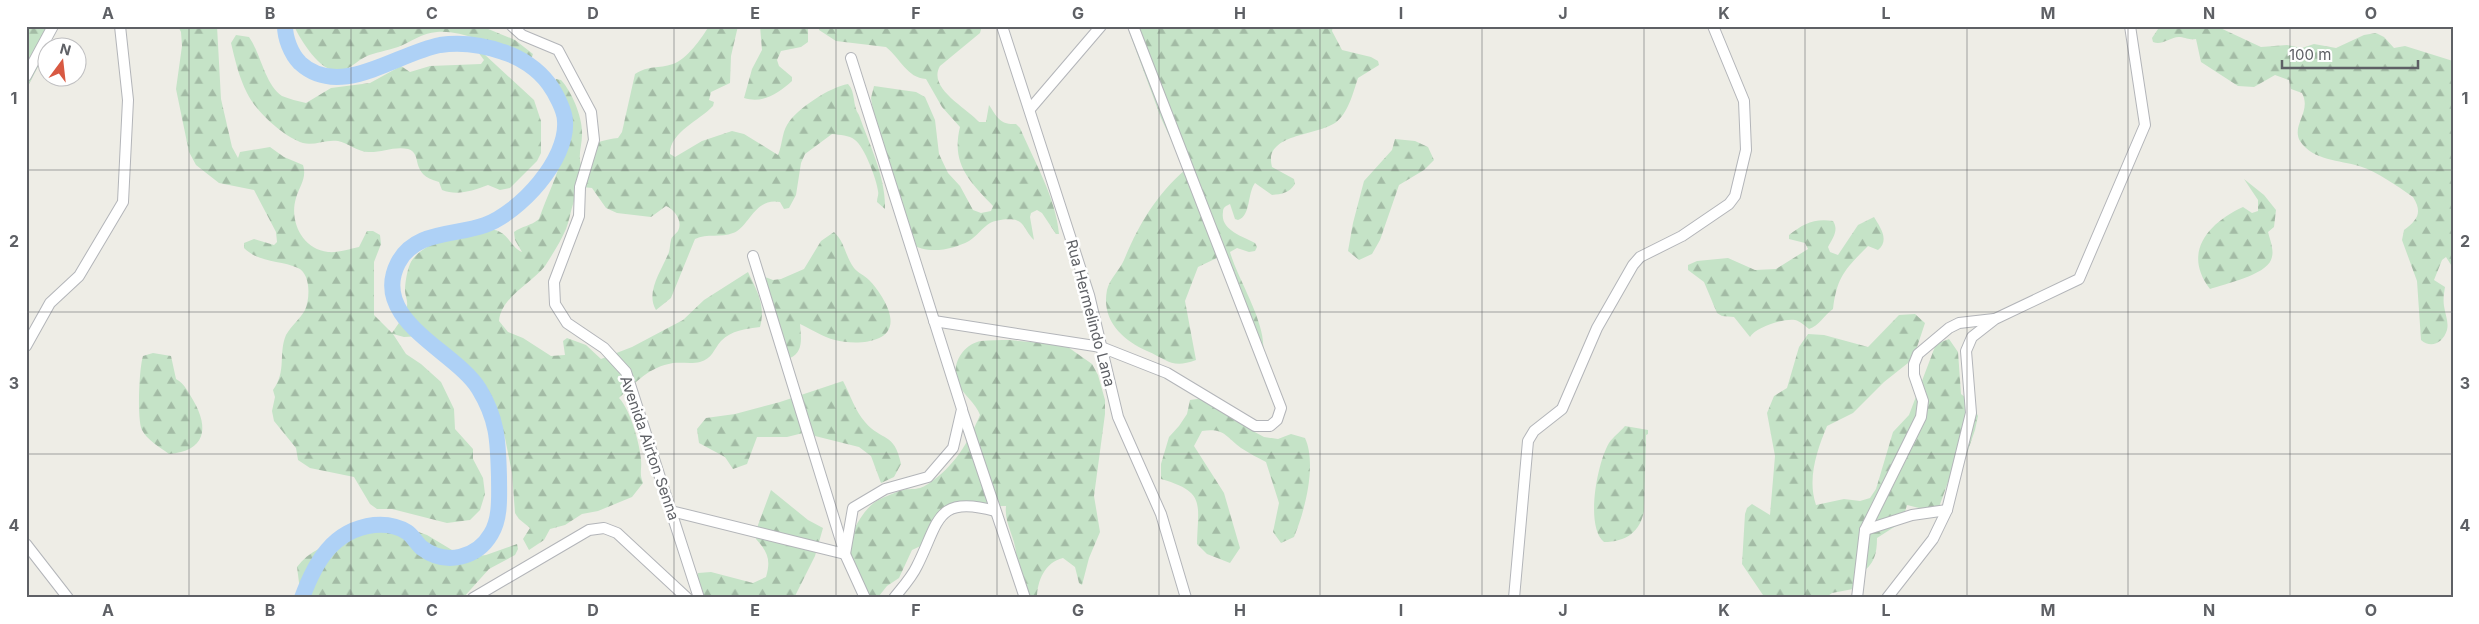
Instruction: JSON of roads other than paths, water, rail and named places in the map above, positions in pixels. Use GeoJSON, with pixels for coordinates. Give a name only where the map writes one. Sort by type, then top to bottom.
{"type":"FeatureCollection","features":[{"type":"Feature","properties":{"kind":"street"},"geometry":{"type":"LineString","coordinates":[[26,76],[54,26]]}},
{"type":"Feature","properties":{"kind":"street"},"geometry":{"type":"LineString","coordinates":[[26,346],[50,303],[79,276],[123,202],[128,100],[120,26]]}},
{"type":"Feature","properties":{"kind":"street","name":"Avenida Airton Senna"},"geometry":{"type":"LineString","coordinates":[[512,26],[522,35],[558,50],[592,112],[594,140],[580,187],[579,216],[554,282],[555,304],[566,324],[604,348],[626,372],[699,598]]}},
{"type":"Feature","properties":{"kind":"street","name":"Rua Hermelindo Lana"},"geometry":{"type":"LineString","coordinates":[[1002,26],[1089,295],[1118,418],[1161,514],[1186,598]]}},
{"type":"Feature","properties":{"kind":"street"},"geometry":{"type":"LineString","coordinates":[[1030,109],[1101,26]]}},
{"type":"Feature","properties":{"kind":"street"},"geometry":{"type":"LineString","coordinates":[[934,321],[1101,346],[1167,372],[1255,426],[1270,426],[1280,416],[1281,408],[1133,26]]}},
{"type":"Feature","properties":{"kind":"street"},"geometry":{"type":"LineString","coordinates":[[1514,598],[1528,441],[1534,431],[1562,409],[1597,328],[1633,265],[1640,257],[1682,236],[1729,204],[1735,196],[1746,150],[1744,101],[1713,26]]}},
{"type":"Feature","properties":{"kind":"street"},"geometry":{"type":"LineString","coordinates":[[1887,598],[1934,539],[1947,510],[1971,413],[1966,351],[1972,337],[1995,319],[2079,279],[2145,125],[2130,26]]}},
{"type":"Feature","properties":{"kind":"street"},"geometry":{"type":"LineString","coordinates":[[851,58],[962,409],[1025,598]]}},
{"type":"Feature","properties":{"kind":"street"},"geometry":{"type":"LineString","coordinates":[[753,256],[845,554],[865,598]]}},
{"type":"Feature","properties":{"kind":"street"},"geometry":{"type":"LineString","coordinates":[[1857,598],[1865,530],[1922,417],[1923,401],[1914,375],[1914,364],[1918,354],[1949,328],[1959,323],[1995,319]]}},
{"type":"Feature","properties":{"kind":"street"},"geometry":{"type":"LineString","coordinates":[[845,554],[853,508],[885,489],[928,477],[953,448],[962,409]]}},
{"type":"Feature","properties":{"kind":"street"},"geometry":{"type":"LineString","coordinates":[[894,598],[917,568],[935,524],[952,507],[974,505],[995,510]]}},
{"type":"Feature","properties":{"kind":"street"},"geometry":{"type":"LineString","coordinates":[[1865,530],[1912,515],[1947,510]]}},
{"type":"Feature","properties":{"kind":"street"},"geometry":{"type":"LineString","coordinates":[[671,511],[845,554]]}},
{"type":"Feature","properties":{"kind":"street"},"geometry":{"type":"LineString","coordinates":[[473,598],[589,530],[604,528],[617,532],[687,598]]}},
{"type":"Feature","properties":{"kind":"street"},"geometry":{"type":"LineString","coordinates":[[26,544],[68,598]]}},
{"type":"Feature","properties":{"kind":"waterway"},"geometry":{"type":"LineString","coordinates":[[285,26],[289,46],[300,63],[316,73],[333,77],[351,76],[369,71],[440,45],[472,45],[503,52],[516,57],[540,73],[551,87],[559,102],[565,121],[564,136],[559,152],[550,168],[526,197],[513,209],[485,225],[425,239],[415,245],[405,252],[398,263],[392,283],[395,301],[405,318],[419,333],[468,375],[479,389],[490,411],[496,432],[499,464],[499,506],[491,534],[478,549],[469,554],[451,558],[431,554],[422,548],[407,532],[395,526],[374,525],[360,528],[347,533],[328,550],[313,572],[302,598]]}}]}
